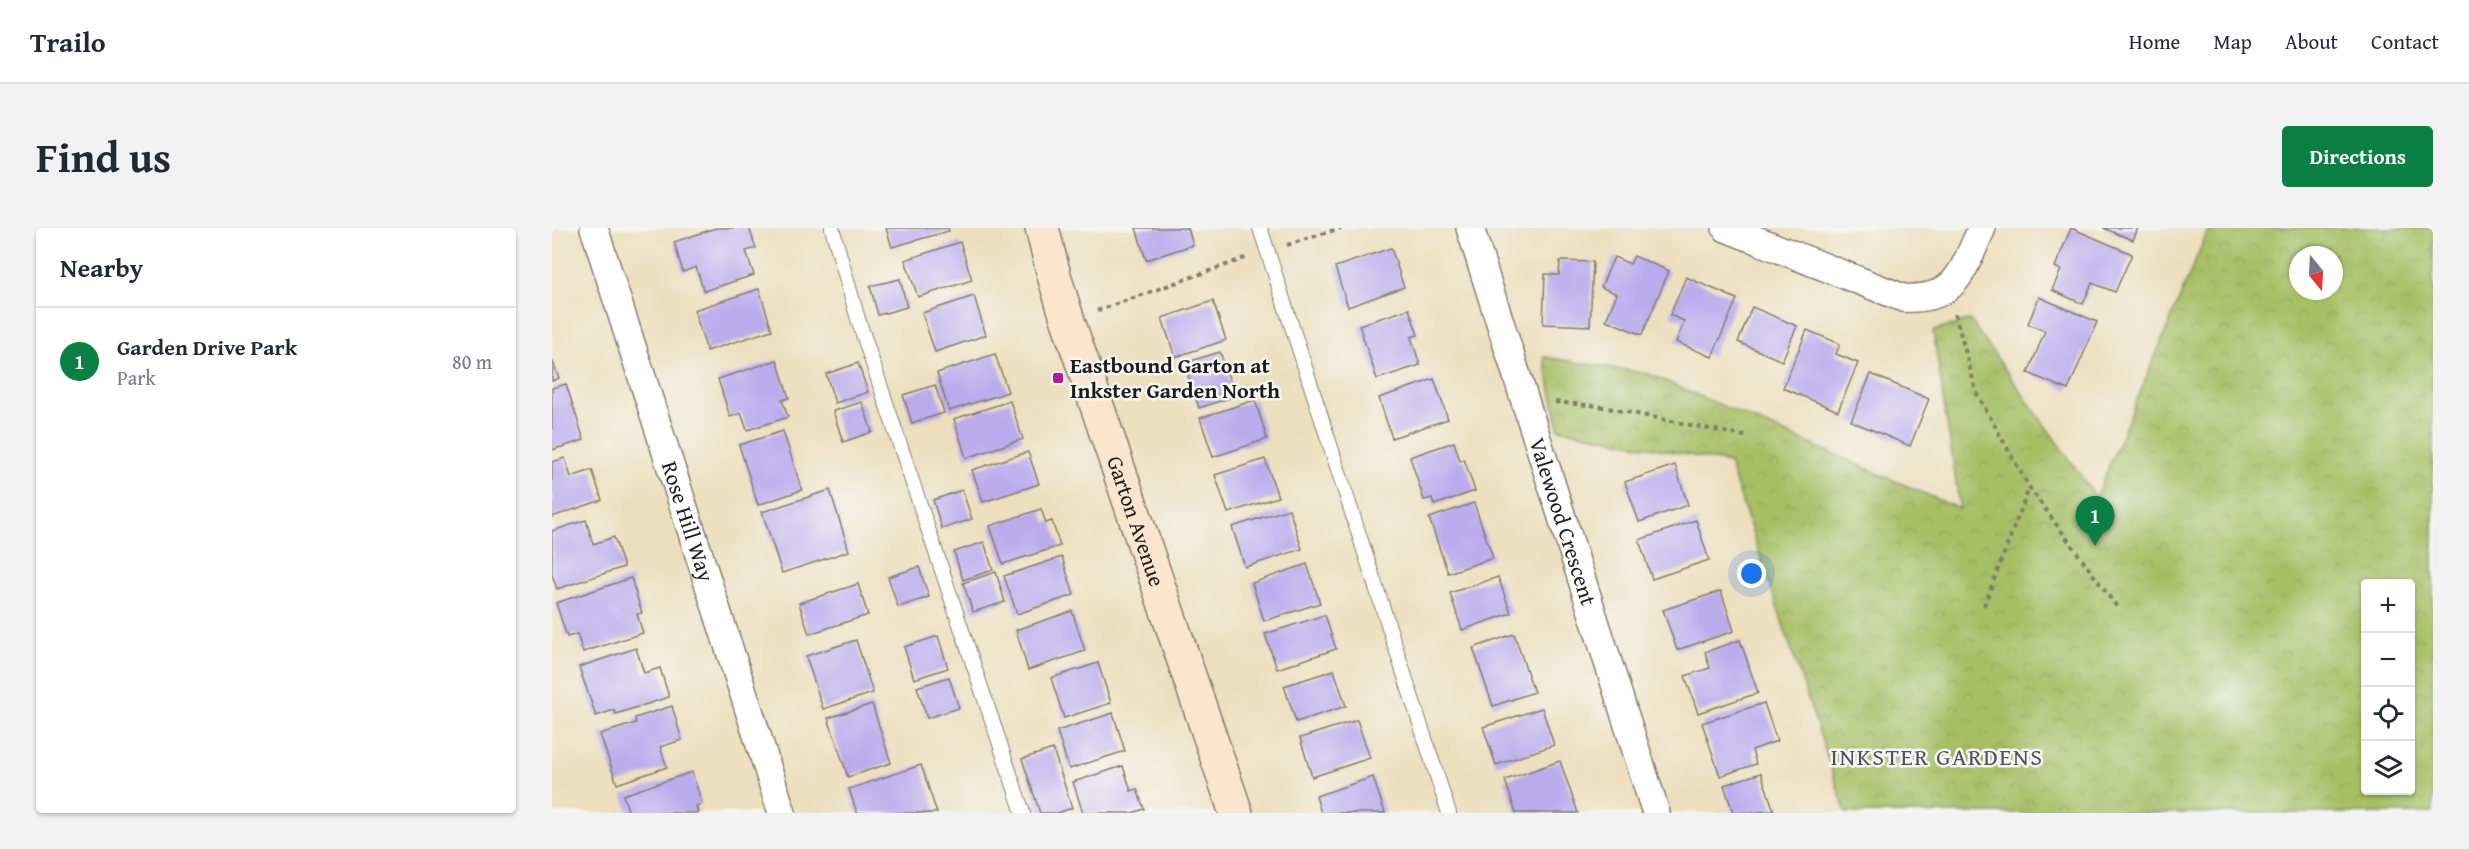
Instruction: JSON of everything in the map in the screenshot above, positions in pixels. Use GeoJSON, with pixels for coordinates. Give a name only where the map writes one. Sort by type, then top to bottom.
{"type":"FeatureCollection","features":[{"type":"Feature","properties":{"kind":"street","name":"Rose Hill Way"},"geometry":{"type":"LineString","coordinates":[[594,228],[782,813]]}},
{"type":"Feature","properties":{"kind":"street","name":"Garton Avenue"},"geometry":{"type":"LineString","coordinates":[[1042,228],[1054,279],[1236,813]]}},
{"type":"Feature","properties":{"kind":"street","name":"Valewood Crescent"},"geometry":{"type":"LineString","coordinates":[[1470,228],[1656,813]]}},
{"type":"Feature","properties":{"kind":"street"},"geometry":{"type":"LineString","coordinates":[[1726,228],[1903,298],[1923,299],[1948,290],[1960,275],[1982,228]]}},
{"type":"Feature","properties":{"kind":"lane"},"geometry":{"type":"LineString","coordinates":[[832,228],[858,319],[1023,813]]}},
{"type":"Feature","properties":{"kind":"lane"},"geometry":{"type":"LineString","coordinates":[[1260,228],[1449,813]]}},
{"type":"Feature","properties":{"kind":"path"},"geometry":{"type":"LineString","coordinates":[[1068,321],[1267,251],[1341,228]]}},
{"type":"Feature","properties":{"kind":"path"},"geometry":{"type":"LineString","coordinates":[[1948,290],[1977,393],[2029,487],[2117,607]]}},
{"type":"Feature","properties":{"kind":"path"},"geometry":{"type":"LineString","coordinates":[[1524,398],[1598,406],[1749,437]]}},
{"type":"Feature","properties":{"kind":"path"},"geometry":{"type":"LineString","coordinates":[[1984,606],[2029,487]]}},
{"type":"Feature","properties":{"kind":"green space"},"geometry":{"type":"Polygon","coordinates":[[[2209,228],[2433,228],[2433,813],[1846,813],[1729,463],[1559,429],[1544,357],[1649,374],[1960,509],[1933,331],[1970,320],[2096,497],[2209,228]]]}},
{"type":"Feature","properties":{"kind":"building"},"geometry":{"type":"Polygon","coordinates":[[[716,228],[749,228],[756,248],[746,251],[754,275],[704,291],[696,267],[683,272],[674,242],[716,228]]]}},
{"type":"Feature","properties":{"kind":"building"},"geometry":{"type":"Polygon","coordinates":[[[886,228],[948,228],[949,231],[892,247],[886,228]]]}},
{"type":"Feature","properties":{"kind":"building"},"geometry":{"type":"Polygon","coordinates":[[[1136,228],[1188,228],[1193,245],[1146,260],[1136,228]]]}},
{"type":"Feature","properties":{"kind":"building"},"geometry":{"type":"Polygon","coordinates":[[[2071,228],[2132,254],[2115,292],[2092,283],[2083,304],[2052,290],[2061,270],[2055,267],[2071,228]]]}},
{"type":"Feature","properties":{"kind":"building"},"geometry":{"type":"Polygon","coordinates":[[[2103,228],[2138,228],[2133,240],[2103,228]]]}},
{"type":"Feature","properties":{"kind":"building"},"geometry":{"type":"Polygon","coordinates":[[[960,242],[972,280],[918,297],[905,260],[960,242]]]}},
{"type":"Feature","properties":{"kind":"building"},"geometry":{"type":"Polygon","coordinates":[[[1391,248],[1404,287],[1348,307],[1335,267],[1391,248]]]}},
{"type":"Feature","properties":{"kind":"building"},"geometry":{"type":"Polygon","coordinates":[[[1634,256],[1669,271],[1642,335],[1606,320],[1617,294],[1601,287],[1614,257],[1630,264],[1634,256]]]}},
{"type":"Feature","properties":{"kind":"building"},"geometry":{"type":"Polygon","coordinates":[[[1560,261],[1593,262],[1590,326],[1543,324],[1545,274],[1559,275],[1560,261]]]}},
{"type":"Feature","properties":{"kind":"building"},"geometry":{"type":"Polygon","coordinates":[[[1686,277],[1737,299],[1712,357],[1676,342],[1684,321],[1670,315],[1686,277]]]}},
{"type":"Feature","properties":{"kind":"building"},"geometry":{"type":"Polygon","coordinates":[[[900,279],[907,307],[878,315],[870,286],[900,279]]]}},
{"type":"Feature","properties":{"kind":"building"},"geometry":{"type":"Polygon","coordinates":[[[759,289],[772,330],[707,351],[694,310],[759,289]]]}},
{"type":"Feature","properties":{"kind":"building"},"geometry":{"type":"Polygon","coordinates":[[[974,296],[986,335],[935,352],[922,313],[974,296]]]}},
{"type":"Feature","properties":{"kind":"building"},"geometry":{"type":"Polygon","coordinates":[[[2039,297],[2097,322],[2068,390],[2028,373],[2045,331],[2028,324],[2039,297]]]}},
{"type":"Feature","properties":{"kind":"building"},"geometry":{"type":"Polygon","coordinates":[[[1213,301],[1226,340],[1175,357],[1162,318],[1213,301]]]}},
{"type":"Feature","properties":{"kind":"building"},"geometry":{"type":"Polygon","coordinates":[[[1752,307],[1797,326],[1782,361],[1738,342],[1752,307]]]}},
{"type":"Feature","properties":{"kind":"building"},"geometry":{"type":"Polygon","coordinates":[[[1409,309],[1418,335],[1411,337],[1420,365],[1377,379],[1359,325],[1409,309]]]}},
{"type":"Feature","properties":{"kind":"building"},"geometry":{"type":"Polygon","coordinates":[[[1807,330],[1840,344],[1836,354],[1858,363],[1838,411],[1783,388],[1807,330]]]}},
{"type":"Feature","properties":{"kind":"building"},"geometry":{"type":"Polygon","coordinates":[[[1220,352],[1235,396],[1199,408],[1184,363],[1220,352]]]}},
{"type":"Feature","properties":{"kind":"building"},"geometry":{"type":"Polygon","coordinates":[[[995,354],[1008,392],[949,411],[937,373],[995,354]]]}},
{"type":"Feature","properties":{"kind":"building"},"geometry":{"type":"Polygon","coordinates":[[[552,360],[559,378],[552,381],[552,360]]]}},
{"type":"Feature","properties":{"kind":"building"},"geometry":{"type":"Polygon","coordinates":[[[777,360],[789,398],[782,400],[788,417],[747,430],[741,413],[730,417],[718,379],[777,360]]]}},
{"type":"Feature","properties":{"kind":"building"},"geometry":{"type":"Polygon","coordinates":[[[858,363],[868,392],[835,403],[826,374],[858,363]]]}},
{"type":"Feature","properties":{"kind":"building"},"geometry":{"type":"Polygon","coordinates":[[[1871,374],[1929,399],[1910,446],[1851,421],[1871,374]]]}},
{"type":"Feature","properties":{"kind":"building"},"geometry":{"type":"Polygon","coordinates":[[[1434,379],[1448,419],[1392,438],[1379,398],[1434,379]]]}},
{"type":"Feature","properties":{"kind":"building"},"geometry":{"type":"Polygon","coordinates":[[[566,384],[584,440],[552,450],[552,388],[566,384]]]}},
{"type":"Feature","properties":{"kind":"building"},"geometry":{"type":"Polygon","coordinates":[[[935,385],[944,413],[912,423],[903,395],[935,385]]]}},
{"type":"Feature","properties":{"kind":"building"},"geometry":{"type":"Polygon","coordinates":[[[1255,400],[1267,439],[1213,457],[1200,418],[1255,400]]]}},
{"type":"Feature","properties":{"kind":"building"},"geometry":{"type":"Polygon","coordinates":[[[1010,401],[1023,439],[966,458],[954,419],[1010,401]]]}},
{"type":"Feature","properties":{"kind":"building"},"geometry":{"type":"Polygon","coordinates":[[[862,402],[872,432],[843,442],[833,411],[862,402]]]}},
{"type":"Feature","properties":{"kind":"building"},"geometry":{"type":"Polygon","coordinates":[[[783,431],[802,490],[758,505],[739,445],[783,431]]]}},
{"type":"Feature","properties":{"kind":"building"},"geometry":{"type":"Polygon","coordinates":[[[1454,442],[1460,461],[1464,459],[1475,491],[1434,505],[1432,498],[1424,500],[1410,457],[1454,442]]]}},
{"type":"Feature","properties":{"kind":"building"},"geometry":{"type":"Polygon","coordinates":[[[1028,452],[1039,484],[983,502],[972,470],[1028,452]]]}},
{"type":"Feature","properties":{"kind":"building"},"geometry":{"type":"Polygon","coordinates":[[[565,458],[571,477],[592,470],[602,500],[552,517],[552,462],[565,458]]]}},
{"type":"Feature","properties":{"kind":"building"},"geometry":{"type":"Polygon","coordinates":[[[1265,459],[1278,497],[1228,513],[1215,475],[1265,459]]]}},
{"type":"Feature","properties":{"kind":"building"},"geometry":{"type":"Polygon","coordinates":[[[1675,465],[1688,505],[1639,522],[1625,482],[1675,465]]]}},
{"type":"Feature","properties":{"kind":"building"},"geometry":{"type":"Polygon","coordinates":[[[830,490],[849,551],[782,573],[762,512],[830,490]]]}},
{"type":"Feature","properties":{"kind":"building"},"geometry":{"type":"Polygon","coordinates":[[[962,490],[972,519],[942,529],[933,500],[962,490]]]}},
{"type":"Feature","properties":{"kind":"building"},"geometry":{"type":"Polygon","coordinates":[[[1474,503],[1493,558],[1448,573],[1429,518],[1474,503]]]}},
{"type":"Feature","properties":{"kind":"building"},"geometry":{"type":"Polygon","coordinates":[[[1041,509],[1046,523],[1052,521],[1060,546],[1003,564],[990,526],[1041,509]]]}},
{"type":"Feature","properties":{"kind":"building"},"geometry":{"type":"Polygon","coordinates":[[[1289,509],[1302,549],[1245,567],[1232,527],[1289,509]]]}},
{"type":"Feature","properties":{"kind":"building"},"geometry":{"type":"Polygon","coordinates":[[[586,520],[593,544],[614,537],[624,567],[557,589],[552,575],[552,531],[586,520]]]}},
{"type":"Feature","properties":{"kind":"building"},"geometry":{"type":"Polygon","coordinates":[[[1696,520],[1709,560],[1652,579],[1639,540],[1696,520]]]}},
{"type":"Feature","properties":{"kind":"building"},"geometry":{"type":"Polygon","coordinates":[[[984,542],[993,570],[963,580],[954,552],[984,542]]]}},
{"type":"Feature","properties":{"kind":"building"},"geometry":{"type":"Polygon","coordinates":[[[1062,557],[1074,595],[1017,614],[1004,576],[1062,557]]]}},
{"type":"Feature","properties":{"kind":"building"},"geometry":{"type":"Polygon","coordinates":[[[1307,564],[1320,603],[1264,621],[1252,583],[1307,564]]]}},
{"type":"Feature","properties":{"kind":"building"},"geometry":{"type":"Polygon","coordinates":[[[919,567],[929,597],[898,607],[888,577],[919,567]]]}},
{"type":"Feature","properties":{"kind":"building"},"geometry":{"type":"Polygon","coordinates":[[[996,572],[1005,602],[973,612],[963,583],[996,572]]]}},
{"type":"Feature","properties":{"kind":"building"},"geometry":{"type":"Polygon","coordinates":[[[1498,577],[1511,613],[1462,630],[1450,593],[1498,577]]]}},
{"type":"Feature","properties":{"kind":"building"},"geometry":{"type":"Polygon","coordinates":[[[631,578],[642,613],[637,614],[643,633],[583,652],[577,634],[567,637],[556,603],[631,578]]]}},
{"type":"Feature","properties":{"kind":"building"},"geometry":{"type":"Polygon","coordinates":[[[858,584],[868,615],[809,634],[799,603],[858,584]]]}},
{"type":"Feature","properties":{"kind":"building"},"geometry":{"type":"Polygon","coordinates":[[[1721,591],[1734,631],[1677,650],[1663,610],[1721,591]]]}},
{"type":"Feature","properties":{"kind":"building"},"geometry":{"type":"Polygon","coordinates":[[[1072,611],[1085,651],[1028,670],[1016,630],[1072,611]]]}},
{"type":"Feature","properties":{"kind":"building"},"geometry":{"type":"Polygon","coordinates":[[[1325,615],[1336,649],[1277,669],[1265,634],[1325,615]]]}},
{"type":"Feature","properties":{"kind":"building"},"geometry":{"type":"Polygon","coordinates":[[[1514,634],[1534,692],[1493,706],[1473,648],[1514,634]]]}},
{"type":"Feature","properties":{"kind":"building"},"geometry":{"type":"Polygon","coordinates":[[[938,636],[948,668],[914,679],[904,647],[938,636]]]}},
{"type":"Feature","properties":{"kind":"building"},"geometry":{"type":"Polygon","coordinates":[[[856,640],[873,693],[823,709],[806,656],[856,640]]]}},
{"type":"Feature","properties":{"kind":"building"},"geometry":{"type":"Polygon","coordinates":[[[1740,640],[1758,693],[1698,713],[1685,676],[1710,668],[1705,652],[1740,640]]]}},
{"type":"Feature","properties":{"kind":"building"},"geometry":{"type":"Polygon","coordinates":[[[636,648],[644,673],[660,668],[669,697],[616,714],[614,710],[596,716],[579,667],[636,648]]]}},
{"type":"Feature","properties":{"kind":"building"},"geometry":{"type":"Polygon","coordinates":[[[1098,663],[1111,703],[1064,718],[1051,678],[1098,663]]]}},
{"type":"Feature","properties":{"kind":"building"},"geometry":{"type":"Polygon","coordinates":[[[1334,670],[1346,706],[1296,722],[1284,686],[1334,670]]]}},
{"type":"Feature","properties":{"kind":"building"},"geometry":{"type":"Polygon","coordinates":[[[949,677],[959,708],[927,718],[917,687],[949,677]]]}},
{"type":"Feature","properties":{"kind":"building"},"geometry":{"type":"Polygon","coordinates":[[[1764,703],[1777,741],[1752,750],[1756,764],[1720,776],[1702,723],[1764,703]]]}},
{"type":"Feature","properties":{"kind":"building"},"geometry":{"type":"Polygon","coordinates":[[[872,704],[891,763],[848,777],[828,718],[872,704]]]}},
{"type":"Feature","properties":{"kind":"building"},"geometry":{"type":"Polygon","coordinates":[[[672,706],[682,740],[660,747],[667,767],[617,784],[600,734],[636,723],[635,718],[672,706]]]}},
{"type":"Feature","properties":{"kind":"building"},"geometry":{"type":"Polygon","coordinates":[[[1542,708],[1554,745],[1496,765],[1483,727],[1542,708]]]}},
{"type":"Feature","properties":{"kind":"building"},"geometry":{"type":"Polygon","coordinates":[[[1113,713],[1125,751],[1069,769],[1057,731],[1113,713]]]}},
{"type":"Feature","properties":{"kind":"building"},"geometry":{"type":"Polygon","coordinates":[[[1357,720],[1370,758],[1312,777],[1300,738],[1357,720]]]}},
{"type":"Feature","properties":{"kind":"building"},"geometry":{"type":"Polygon","coordinates":[[[1053,749],[1072,808],[1057,813],[1040,813],[1022,759],[1053,749]]]}},
{"type":"Feature","properties":{"kind":"building"},"geometry":{"type":"Polygon","coordinates":[[[1560,761],[1578,813],[1516,813],[1505,780],[1560,761]]]}},
{"type":"Feature","properties":{"kind":"building"},"geometry":{"type":"Polygon","coordinates":[[[921,765],[937,813],[857,813],[849,789],[921,765]]]}},
{"type":"Feature","properties":{"kind":"building"},"geometry":{"type":"Polygon","coordinates":[[[1123,766],[1131,791],[1137,789],[1144,809],[1132,813],[1083,813],[1073,782],[1123,766]]]}},
{"type":"Feature","properties":{"kind":"building"},"geometry":{"type":"Polygon","coordinates":[[[692,772],[702,804],[696,806],[698,813],[629,813],[623,795],[692,772]]]}},
{"type":"Feature","properties":{"kind":"building"},"geometry":{"type":"Polygon","coordinates":[[[1761,773],[1774,811],[1733,813],[1724,785],[1761,773]]]}},
{"type":"Feature","properties":{"kind":"building"},"geometry":{"type":"Polygon","coordinates":[[[1373,777],[1385,813],[1321,813],[1316,796],[1373,777]]]}},
{"type":"Feature","properties":{"kind":"place","name":"Eastbound Garton at Inkster Garden North"},"geometry":{"type":"Point","coordinates":[1058,378]}},
{"type":"Feature","properties":{"kind":"place","name":"Garden Drive Park"},"geometry":{"type":"Point","coordinates":[2095,546]}},
{"type":"Feature","properties":{"kind":"district","name":"INKSTER GARDENS"},"geometry":{"type":"Point","coordinates":[1937,757]}}]}
